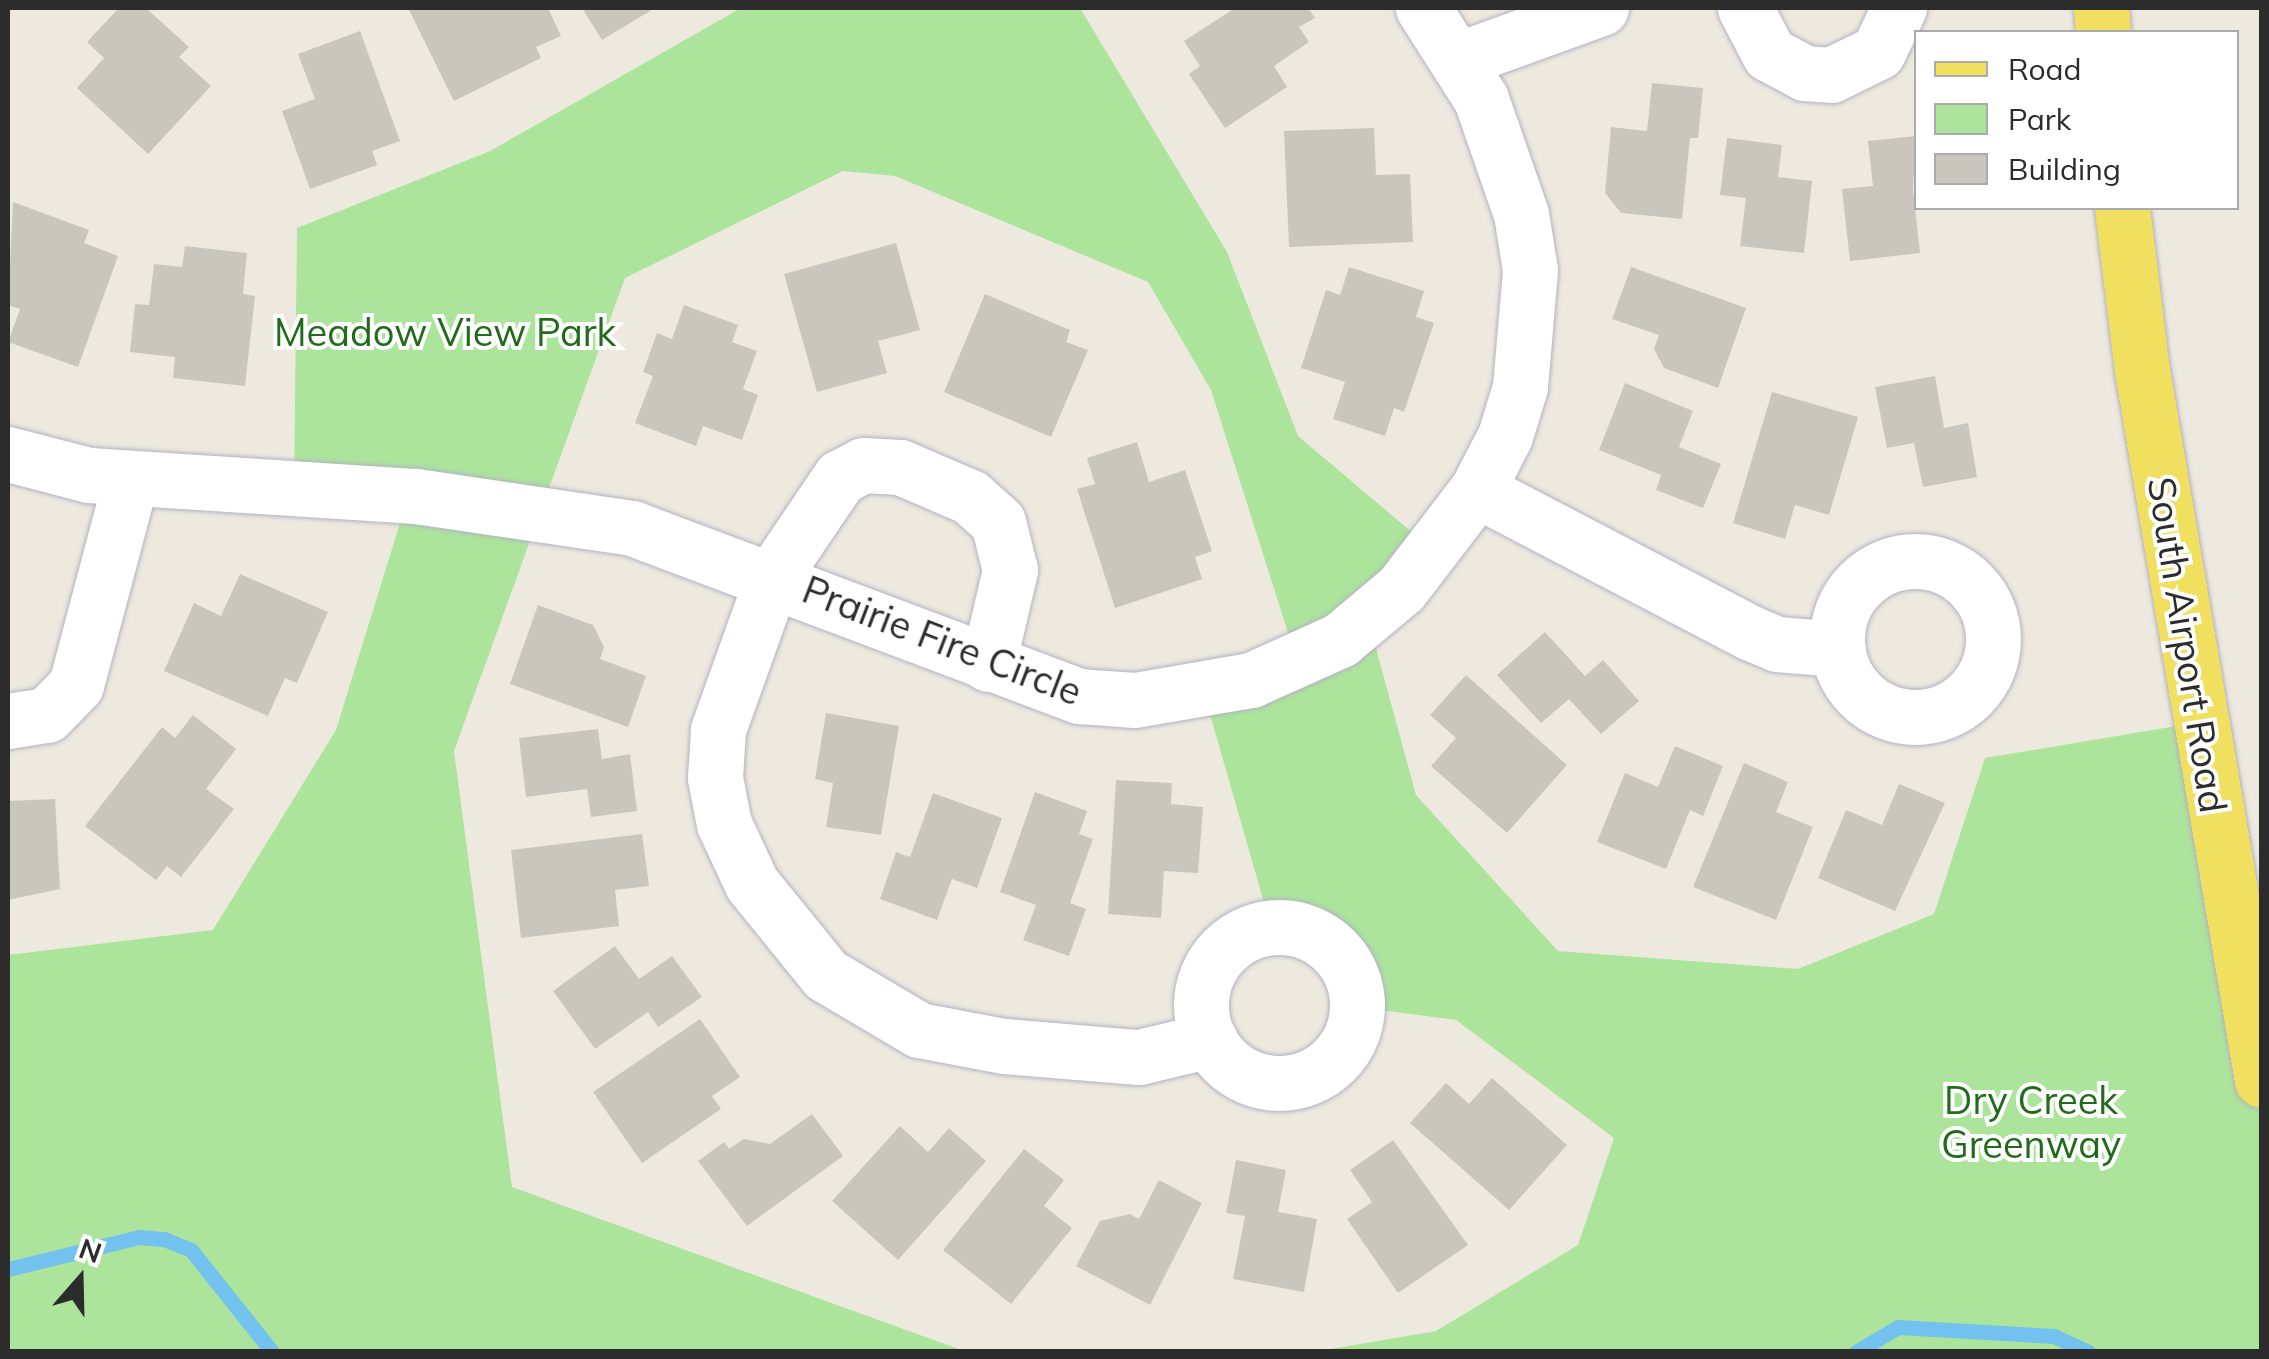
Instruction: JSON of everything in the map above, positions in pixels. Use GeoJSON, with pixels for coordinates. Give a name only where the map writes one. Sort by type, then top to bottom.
{"type":"FeatureCollection","features":[{"type":"Feature","properties":{"kind":"main road","name":"South Airport Road"},"geometry":{"type":"LineString","coordinates":[[2122,210],[2142,370],[2262,1080]]}},
{"type":"Feature","properties":{"kind":"street","name":"Prairie Fire Circle"},"geometry":{"type":"LineString","coordinates":[[8,454],[132,479],[416,496],[572,516],[632,528],[773,576],[988,664],[1109,701],[1250,680],[1322,650],[1385,605],[1476,490],[1506,436],[1520,387],[1530,270],[1510,175],[1460,59],[1423,8]]}},
{"type":"Feature","properties":{"kind":"street"},"geometry":{"type":"LineString","coordinates":[[1460,59],[1602,8]]}},
{"type":"Feature","properties":{"kind":"street"},"geometry":{"type":"LineString","coordinates":[[1745,8],[1769,54],[1804,73],[1830,75],[1878,52],[1900,8]]}},
{"type":"Feature","properties":{"kind":"street"},"geometry":{"type":"LineString","coordinates":[[988,664],[1009,581],[1007,540],[980,504],[924,475],[880,464],[848,471],[815,504],[773,576],[728,692],[715,778],[742,867],[806,956],[878,1011],[947,1038],[1139,1057],[1210,1040]]}},
{"type":"Feature","properties":{"kind":"street"},"geometry":{"type":"LineString","coordinates":[[8,722],[47,714],[76,685],[132,479]]}},
{"type":"Feature","properties":{"kind":"street"},"geometry":{"type":"LineString","coordinates":[[1476,490],[1751,633],[1777,644],[1838,649]]}},
{"type":"Feature","properties":{"kind":"green space"},"geometry":{"type":"Polygon","coordinates":[[[741,8],[1080,8],[1227,252],[1298,436],[1433,550],[1368,619],[1416,795],[1558,951],[1798,969],[1934,914],[1985,758],[2200,722],[2229,904],[2261,899],[2261,1351],[1319,1351],[1436,1331],[1578,1245],[1614,1138],[1456,1020],[1357,1007],[1351,975],[1329,945],[1308,932],[1271,927],[1203,690],[1297,661],[1211,390],[1148,282],[895,176],[843,171],[625,278],[454,751],[512,1187],[964,1351],[8,1351],[8,955],[213,930],[336,730],[408,497],[294,489],[297,228],[490,151],[741,8]]]}},
{"type":"Feature","properties":{"kind":"building"},"geometry":{"type":"Polygon","coordinates":[[[119,8],[146,8],[189,47],[179,57],[211,86],[148,154],[77,88],[104,58],[87,42],[119,8]]]}},
{"type":"Feature","properties":{"kind":"building"},"geometry":{"type":"Polygon","coordinates":[[[408,8],[548,8],[561,36],[536,47],[541,58],[454,101],[408,8]]]}},
{"type":"Feature","properties":{"kind":"building"},"geometry":{"type":"Polygon","coordinates":[[[582,8],[655,8],[602,40],[582,8]]]}},
{"type":"Feature","properties":{"kind":"building"},"geometry":{"type":"Polygon","coordinates":[[[1235,8],[1308,8],[1315,18],[1299,27],[1309,42],[1274,66],[1287,87],[1225,128],[1189,74],[1200,66],[1184,41],[1235,8]]]}},
{"type":"Feature","properties":{"kind":"building"},"geometry":{"type":"Polygon","coordinates":[[[360,31],[400,141],[372,151],[377,165],[310,189],[282,111],[315,99],[298,54],[360,31]]]}},
{"type":"Feature","properties":{"kind":"building"},"geometry":{"type":"Polygon","coordinates":[[[1652,83],[1703,88],[1698,138],[1690,138],[1682,219],[1621,213],[1605,193],[1611,127],[1647,131],[1652,83]]]}},
{"type":"Feature","properties":{"kind":"building"},"geometry":{"type":"Polygon","coordinates":[[[1374,128],[1376,175],[1410,174],[1413,242],[1289,247],[1284,131],[1374,128]]]}},
{"type":"Feature","properties":{"kind":"building"},"geometry":{"type":"Polygon","coordinates":[[[1914,136],[1914,210],[1920,253],[1850,261],[1842,189],[1873,186],[1868,141],[1914,136]]]}},
{"type":"Feature","properties":{"kind":"building"},"geometry":{"type":"Polygon","coordinates":[[[1727,138],[1782,145],[1778,177],[1812,181],[1804,253],[1740,246],[1746,198],[1720,195],[1727,138]]]}},
{"type":"Feature","properties":{"kind":"building"},"geometry":{"type":"Polygon","coordinates":[[[13,202],[89,230],[84,243],[118,256],[78,367],[8,342],[20,309],[8,305],[13,202]]]}},
{"type":"Feature","properties":{"kind":"building"},"geometry":{"type":"Polygon","coordinates":[[[896,243],[920,330],[878,341],[887,373],[817,392],[784,274],[896,243]]]}},
{"type":"Feature","properties":{"kind":"building"},"geometry":{"type":"Polygon","coordinates":[[[185,246],[247,253],[243,294],[255,296],[245,386],[173,378],[175,357],[130,352],[135,304],[149,305],[154,264],[182,267],[185,246]]]}},
{"type":"Feature","properties":{"kind":"building"},"geometry":{"type":"Polygon","coordinates":[[[1349,267],[1424,291],[1416,317],[1434,323],[1404,412],[1394,408],[1385,436],[1333,419],[1345,382],[1301,368],[1326,290],[1340,295],[1349,267]]]}},
{"type":"Feature","properties":{"kind":"building"},"geometry":{"type":"Polygon","coordinates":[[[1631,267],[1746,308],[1718,388],[1664,368],[1654,349],[1659,335],[1612,319],[1631,267]]]}},
{"type":"Feature","properties":{"kind":"building"},"geometry":{"type":"Polygon","coordinates":[[[985,294],[1070,330],[1066,342],[1088,350],[1051,437],[944,392],[985,294]]]}},
{"type":"Feature","properties":{"kind":"building"},"geometry":{"type":"Polygon","coordinates":[[[684,305],[738,325],[732,342],[757,351],[743,389],[758,395],[742,440],[703,426],[696,446],[635,423],[653,376],[643,372],[657,333],[672,339],[684,305]]]}},
{"type":"Feature","properties":{"kind":"building"},"geometry":{"type":"Polygon","coordinates":[[[1935,376],[1944,428],[1968,423],[1977,477],[1923,487],[1914,443],[1887,448],[1875,387],[1935,376]]]}},
{"type":"Feature","properties":{"kind":"building"},"geometry":{"type":"Polygon","coordinates":[[[1625,383],[1693,411],[1679,447],[1721,464],[1703,508],[1656,490],[1661,475],[1599,450],[1625,383]]]}},
{"type":"Feature","properties":{"kind":"building"},"geometry":{"type":"Polygon","coordinates":[[[1772,392],[1858,417],[1829,515],[1795,505],[1785,539],[1733,523],[1772,392]]]}},
{"type":"Feature","properties":{"kind":"building"},"geometry":{"type":"Polygon","coordinates":[[[1137,442],[1149,482],[1185,470],[1212,551],[1195,557],[1202,579],[1115,608],[1077,489],[1095,484],[1087,458],[1137,442]]]}},
{"type":"Feature","properties":{"kind":"building"},"geometry":{"type":"Polygon","coordinates":[[[240,574],[328,612],[297,683],[285,678],[268,716],[164,671],[194,603],[221,616],[240,574]]]}},
{"type":"Feature","properties":{"kind":"building"},"geometry":{"type":"Polygon","coordinates":[[[538,605],[593,625],[604,647],[600,659],[646,676],[628,727],[510,684],[538,605]]]}},
{"type":"Feature","properties":{"kind":"building"},"geometry":{"type":"Polygon","coordinates":[[[1545,632],[1585,676],[1603,660],[1639,701],[1601,734],[1569,699],[1541,723],[1497,675],[1545,632]]]}},
{"type":"Feature","properties":{"kind":"building"},"geometry":{"type":"Polygon","coordinates":[[[1466,675],[1567,765],[1507,833],[1431,766],[1456,738],[1430,715],[1466,675]]]}},
{"type":"Feature","properties":{"kind":"building"},"geometry":{"type":"Polygon","coordinates":[[[826,713],[899,726],[881,835],[826,827],[833,783],[815,779],[826,713]]]}},
{"type":"Feature","properties":{"kind":"building"},"geometry":{"type":"Polygon","coordinates":[[[193,715],[236,749],[206,789],[234,809],[181,877],[167,866],[156,880],[85,826],[162,727],[175,738],[193,715]]]}},
{"type":"Feature","properties":{"kind":"building"},"geometry":{"type":"Polygon","coordinates":[[[598,729],[602,759],[630,754],[637,811],[591,817],[587,789],[526,797],[519,738],[598,729]]]}},
{"type":"Feature","properties":{"kind":"building"},"geometry":{"type":"Polygon","coordinates":[[[1675,746],[1723,766],[1703,816],[1690,810],[1666,869],[1597,842],[1625,773],[1658,787],[1675,746]]]}},
{"type":"Feature","properties":{"kind":"building"},"geometry":{"type":"Polygon","coordinates":[[[1744,763],[1788,782],[1776,812],[1813,827],[1776,920],[1693,887],[1744,763]]]}},
{"type":"Feature","properties":{"kind":"building"},"geometry":{"type":"Polygon","coordinates":[[[1116,780],[1172,783],[1171,804],[1203,807],[1198,873],[1164,871],[1161,918],[1108,914],[1116,780]]]}},
{"type":"Feature","properties":{"kind":"building"},"geometry":{"type":"Polygon","coordinates":[[[1899,784],[1945,803],[1895,911],[1818,878],[1846,810],[1882,825],[1899,784]]]}},
{"type":"Feature","properties":{"kind":"building"},"geometry":{"type":"Polygon","coordinates":[[[1035,792],[1087,811],[1079,834],[1093,839],[1070,903],[1086,909],[1069,956],[1023,940],[1036,905],[1000,892],[1035,792]]]}},
{"type":"Feature","properties":{"kind":"building"},"geometry":{"type":"Polygon","coordinates":[[[933,793],[1002,818],[977,888],[952,879],[937,920],[880,899],[896,852],[910,857],[933,793]]]}},
{"type":"Feature","properties":{"kind":"building"},"geometry":{"type":"Polygon","coordinates":[[[55,799],[60,889],[8,900],[8,801],[55,799]]]}},
{"type":"Feature","properties":{"kind":"building"},"geometry":{"type":"Polygon","coordinates":[[[642,834],[649,886],[615,890],[619,926],[521,938],[511,850],[642,834]]]}},
{"type":"Feature","properties":{"kind":"building"},"geometry":{"type":"Polygon","coordinates":[[[615,946],[639,979],[672,956],[702,997],[658,1027],[648,1012],[595,1049],[553,991],[615,946]]]}},
{"type":"Feature","properties":{"kind":"building"},"geometry":{"type":"Polygon","coordinates":[[[700,1019],[740,1077],[712,1096],[721,1109],[642,1163],[593,1092],[700,1019]]]}},
{"type":"Feature","properties":{"kind":"building"},"geometry":{"type":"Polygon","coordinates":[[[1492,1078],[1567,1145],[1509,1210],[1410,1123],[1446,1083],[1469,1104],[1492,1078]]]}},
{"type":"Feature","properties":{"kind":"building"},"geometry":{"type":"Polygon","coordinates":[[[812,1114],[843,1156],[747,1226],[698,1161],[724,1142],[729,1149],[744,1139],[770,1144],[812,1114]]]}},
{"type":"Feature","properties":{"kind":"building"},"geometry":{"type":"Polygon","coordinates":[[[900,1126],[928,1152],[949,1128],[986,1161],[898,1260],[832,1201],[900,1126]]]}},
{"type":"Feature","properties":{"kind":"building"},"geometry":{"type":"Polygon","coordinates":[[[1393,1140],[1468,1245],[1398,1293],[1347,1219],[1372,1202],[1350,1170],[1393,1140]]]}},
{"type":"Feature","properties":{"kind":"building"},"geometry":{"type":"Polygon","coordinates":[[[1024,1149],[1064,1180],[1044,1206],[1072,1228],[1011,1304],[943,1250],[1024,1149]]]}},
{"type":"Feature","properties":{"kind":"building"},"geometry":{"type":"Polygon","coordinates":[[[1236,1160],[1286,1170],[1278,1212],[1317,1219],[1304,1292],[1233,1279],[1245,1216],[1226,1213],[1236,1160]]]}},
{"type":"Feature","properties":{"kind":"building"},"geometry":{"type":"Polygon","coordinates":[[[1159,1180],[1202,1203],[1150,1305],[1076,1266],[1100,1221],[1130,1214],[1139,1219],[1159,1180]]]}},
{"type":"Feature","properties":{"kind":"waterway"},"geometry":{"type":"LineString","coordinates":[[8,1269],[139,1237],[164,1239],[191,1250],[272,1352]]}},
{"type":"Feature","properties":{"kind":"waterway"},"geometry":{"type":"LineString","coordinates":[[1856,1352],[1898,1327],[2054,1336],[2089,1352]]}},
{"type":"Feature","properties":{"kind":"park label","name":"Meadow View Park"},"geometry":{"type":"Point","coordinates":[445,333]}},
{"type":"Feature","properties":{"kind":"park label","name":"Dry Creek Greenway"},"geometry":{"type":"Point","coordinates":[2031,1123]}}]}
